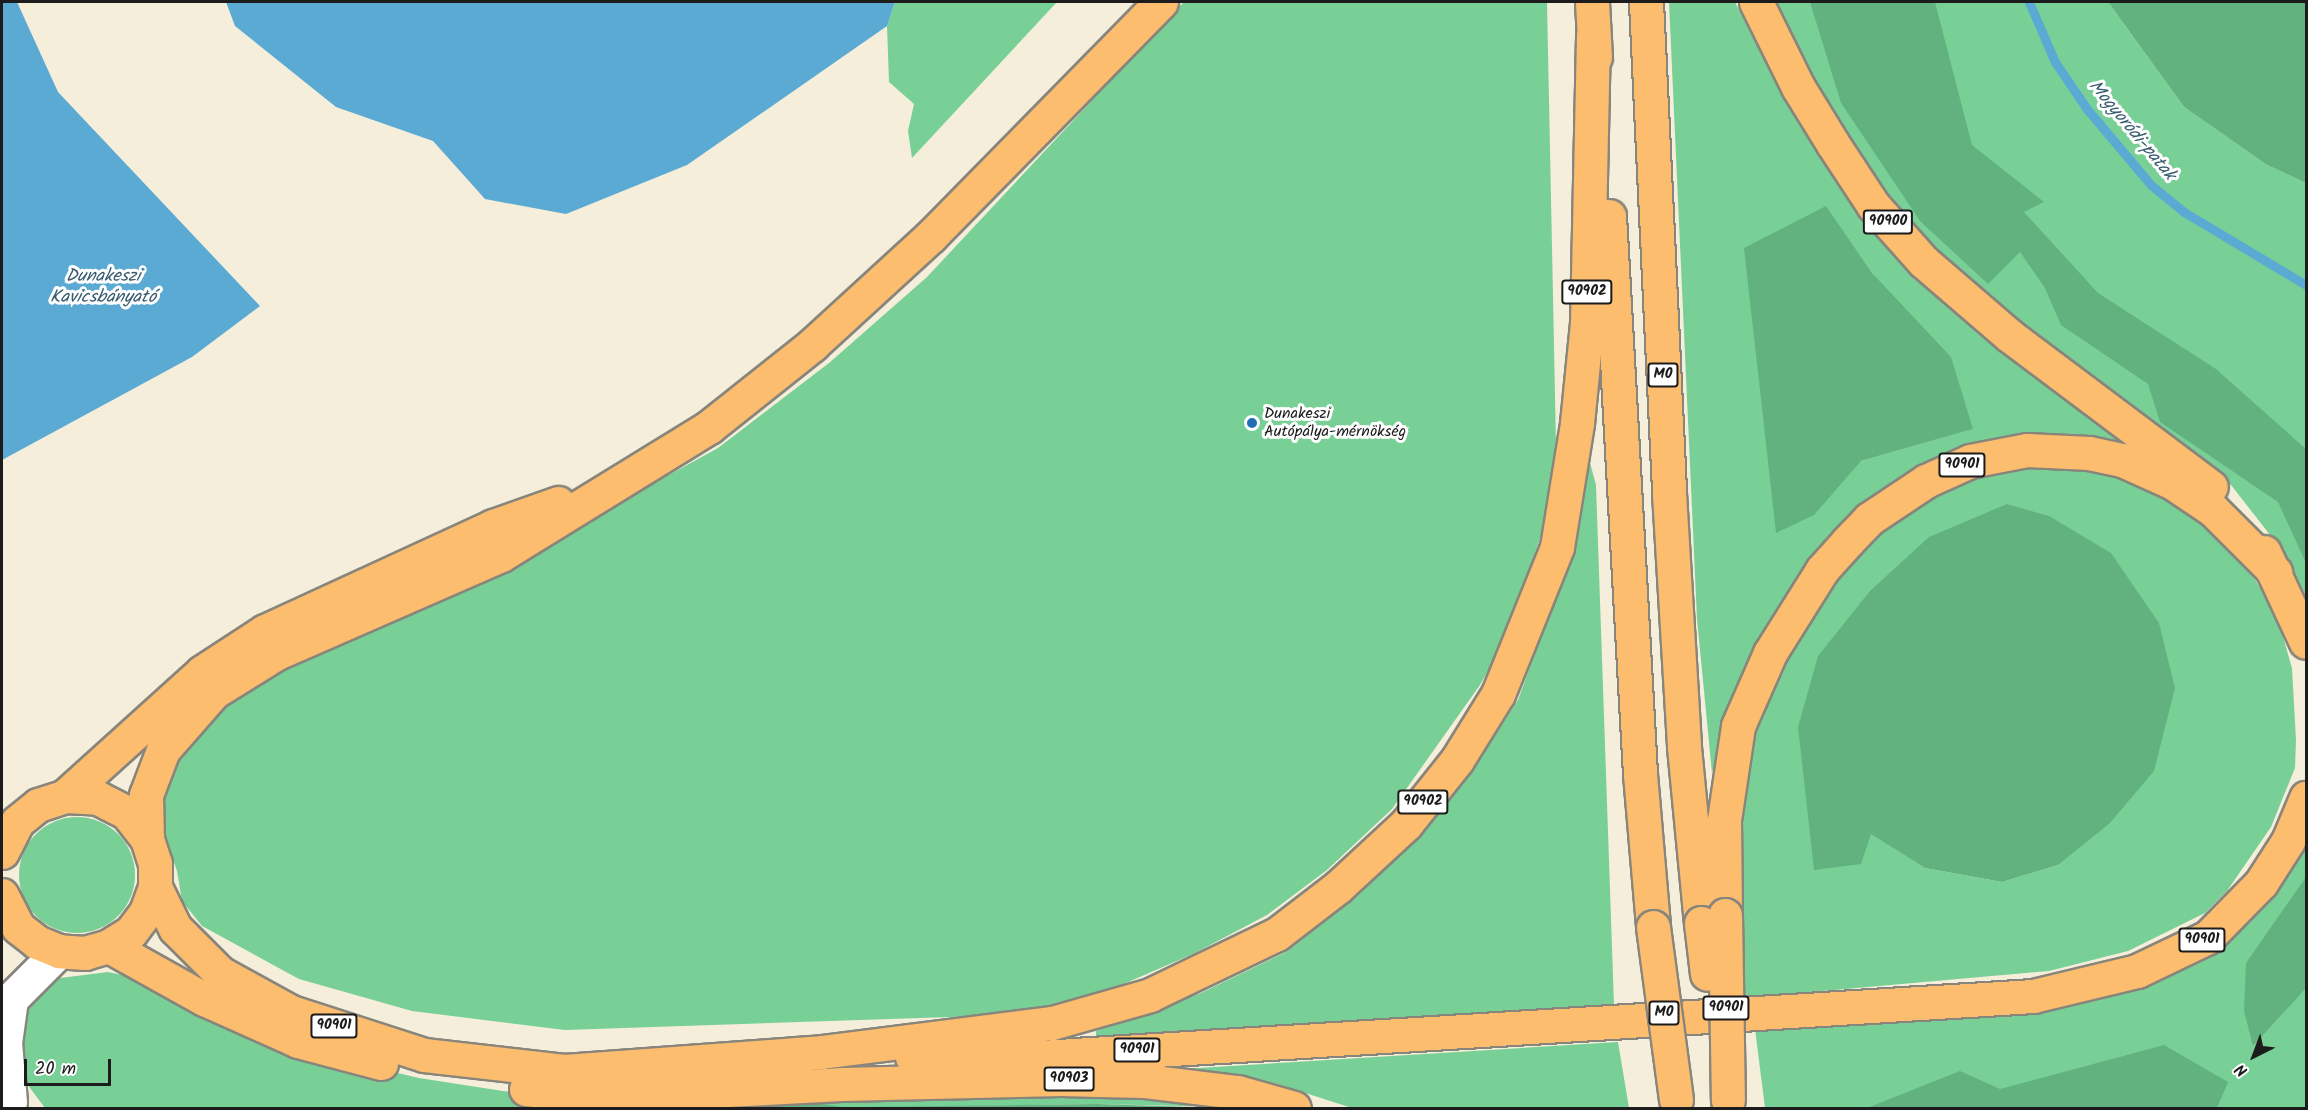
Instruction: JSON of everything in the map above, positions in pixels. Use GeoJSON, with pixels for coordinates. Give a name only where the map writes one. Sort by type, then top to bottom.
{"type":"FeatureCollection","features":[{"type":"Feature","properties":{"kind":"main road"},"geometry":{"type":"LineString","coordinates":[[3,906],[18,927],[37,942],[59,951],[85,953],[109,946],[131,932],[146,912],[155,887],[155,863],[147,839],[146,795],[163,750],[214,692],[277,653],[501,555],[709,427],[812,345],[937,231],[1161,2]]}},
{"type":"Feature","properties":{"kind":"main road","name":"M0"},"geometry":{"type":"LineString","coordinates":[[1592,2],[1608,187],[1627,561],[1653,927],[1677,1103]]}},
{"type":"Feature","properties":{"kind":"main road","name":"M0"},"geometry":{"type":"LineString","coordinates":[[1646,2],[1669,493],[1684,747],[1713,919]]}},
{"type":"Feature","properties":{"kind":"main road","name":"90900"},"geometry":{"type":"LineString","coordinates":[[1756,2],[1798,87],[1839,153],[1873,205],[1924,262],[2010,336],[2209,485],[2240,516],[2275,572]]}},
{"type":"Feature","properties":{"kind":"main road","name":"90902"},"geometry":{"type":"LineString","coordinates":[[820,1052],[1052,1023],[1150,995],[1195,976],[1276,934],[1338,887],[1406,824],[1457,760],[1498,694],[1557,547],[1577,423],[1587,323],[1593,34]]}},
{"type":"Feature","properties":{"kind":"main road","name":"90901"},"geometry":{"type":"LineString","coordinates":[[1728,1104],[1713,919],[1724,820],[1738,726],[1770,653],[1822,570],[1869,519],[1926,481],[1970,461],[2027,450],[2089,453],[2122,460],[2173,483],[2213,510],[2275,572],[2307,642]]}},
{"type":"Feature","properties":{"kind":"main road"},"geometry":{"type":"LineString","coordinates":[[65,796],[194,679],[265,631],[493,526],[620,481]]}},
{"type":"Feature","properties":{"kind":"main road"},"geometry":{"type":"LineString","coordinates":[[2,852],[9,822],[38,805],[65,796],[98,798],[127,813],[147,839]]}},
{"type":"Feature","properties":{"kind":"main road","name":"90901"},"geometry":{"type":"LineString","coordinates":[[155,887],[175,928],[220,973],[291,1012],[423,1055],[564,1071],[820,1052],[968,1060],[2033,996],[2137,970],[2208,937],[2261,883],[2288,841],[2307,798]]}},
{"type":"Feature","properties":{"kind":"main road","name":"90901"},"geometry":{"type":"LineString","coordinates":[[109,946],[204,999],[298,1041],[409,1071],[504,1086],[595,1097],[841,1084],[968,1060]]}},
{"type":"Feature","properties":{"kind":"main road","name":"90903"},"geometry":{"type":"LineString","coordinates":[[841,1084],[1061,1079],[1145,1081],[1237,1092],[1294,1108]]}},
{"type":"Feature","properties":{"kind":"street"},"geometry":{"type":"LineString","coordinates":[[9,1099],[5,1042],[11,999],[59,951]]}},
{"type":"Feature","properties":{"kind":"green space"},"geometry":{"type":"Polygon","coordinates":[[[895,2],[1057,2],[912,158],[908,131],[914,104],[889,82],[887,26],[895,2]]]}},
{"type":"Feature","properties":{"kind":"green space"},"geometry":{"type":"Polygon","coordinates":[[[1184,2],[1547,2],[1556,444],[1545,524],[1505,641],[1480,685],[1392,809],[1327,870],[1267,915],[1193,954],[1098,995],[1010,1015],[565,1030],[412,1011],[299,979],[202,926],[182,901],[177,871],[158,817],[159,790],[171,762],[233,696],[282,663],[503,566],[718,448],[829,363],[927,277],[1184,2]]]}},
{"type":"Feature","properties":{"kind":"green space"},"geometry":{"type":"Polygon","coordinates":[[[1669,2],[1735,2],[1786,103],[1865,219],[1917,277],[1996,346],[2122,438],[2118,444],[1959,453],[1914,469],[1859,507],[1809,560],[1755,646],[1712,773],[1697,619],[1669,2]],[[1826,207],[1861,461],[1972,429],[1873,274],[1826,207]]]}},
{"type":"Feature","properties":{"kind":"green space"},"geometry":{"type":"Polygon","coordinates":[[[1765,2],[2108,2],[2184,107],[2267,165],[2306,183],[2306,596],[2285,554],[2231,485],[2017,325],[1931,251],[1867,178],[1765,2]]]}},
{"type":"Feature","properties":{"kind":"green space"},"geometry":{"type":"Polygon","coordinates":[[[1810,2],[1935,2],[1972,145],[2044,202],[2024,212],[2098,293],[2216,369],[2306,449],[2306,563],[2278,502],[2160,422],[2148,384],[2061,325],[2045,288],[2020,252],[1988,284],[1920,221],[1841,103],[1810,2]]]}},
{"type":"Feature","properties":{"kind":"green space"},"geometry":{"type":"Polygon","coordinates":[[[2108,2],[2306,2],[2306,183],[2267,165],[2184,107],[2108,2]]]}},
{"type":"Feature","properties":{"kind":"green space"},"geometry":{"type":"Polygon","coordinates":[[[1826,206],[1873,274],[1951,357],[1973,429],[1861,461],[1814,515],[1776,533],[1744,248],[1826,206]]]}},
{"type":"Feature","properties":{"kind":"green space"},"geometry":{"type":"Polygon","coordinates":[[[1589,459],[1596,485],[1614,1005],[1096,1037],[1096,1031],[1201,993],[1286,952],[1353,900],[1421,836],[1473,770],[1518,700],[1566,568],[1589,459]]]}},
{"type":"Feature","properties":{"kind":"green space"},"geometry":{"type":"Polygon","coordinates":[[[2089,465],[2169,496],[2235,546],[2277,616],[2292,668],[2296,740],[2295,768],[2271,827],[2227,891],[2205,913],[2128,951],[2049,971],[1744,998],[1737,928],[1737,844],[1743,780],[1755,729],[1784,660],[1858,551],[1894,518],[1928,495],[1974,475],[2008,466],[2089,465]],[[1871,833],[1925,868],[2002,882],[2058,865],[1871,833]]]}},
{"type":"Feature","properties":{"kind":"green space"},"geometry":{"type":"Polygon","coordinates":[[[2007,504],[2049,516],[2111,553],[2159,623],[2175,688],[2154,771],[2110,823],[2058,865],[2002,882],[1925,868],[1871,834],[1861,864],[1814,870],[1798,727],[1818,656],[1870,591],[1929,537],[2007,504]]]}},
{"type":"Feature","properties":{"kind":"green space"},"geometry":{"type":"Polygon","coordinates":[[[77,817],[99,822],[118,834],[130,853],[135,875],[130,897],[118,916],[99,928],[77,933],[55,928],[36,916],[24,897],[19,875],[24,853],[36,834],[55,822],[77,817]]]}},
{"type":"Feature","properties":{"kind":"green space"},"geometry":{"type":"Polygon","coordinates":[[[2306,838],[2306,1108],[1765,1108],[1755,1029],[2057,1006],[2106,998],[2151,983],[2195,965],[2252,919],[2306,838]]]}},
{"type":"Feature","properties":{"kind":"green space"},"geometry":{"type":"Polygon","coordinates":[[[2306,877],[2306,988],[2253,1046],[2244,1011],[2246,963],[2306,877]]]}},
{"type":"Feature","properties":{"kind":"green space"},"geometry":{"type":"Polygon","coordinates":[[[108,972],[142,979],[321,1055],[419,1078],[503,1091],[596,1101],[1063,1085],[1267,1108],[1098,1104],[859,1108],[706,1105],[702,1108],[45,1108],[18,1072],[15,1043],[28,994],[52,979],[108,972]]]}},
{"type":"Feature","properties":{"kind":"green space"},"geometry":{"type":"Polygon","coordinates":[[[1618,1042],[1629,1108],[1352,1108],[1274,1083],[1182,1069],[1618,1042]]]}},
{"type":"Feature","properties":{"kind":"green space"},"geometry":{"type":"Polygon","coordinates":[[[2164,1045],[2228,1082],[2217,1108],[1867,1108],[1960,1071],[2000,1089],[2164,1045]]]}},
{"type":"Feature","properties":{"kind":"green space"},"geometry":{"type":"Polygon","coordinates":[[[806,1101],[848,1108],[702,1108],[706,1105],[806,1101]]]}},
{"type":"Feature","properties":{"kind":"green space"},"geometry":{"type":"Polygon","coordinates":[[[1098,1104],[1225,1108],[859,1107],[1098,1104]]]}},
{"type":"Feature","properties":{"kind":"water","name":"Dunakeszi Kavicsbányató"},"geometry":{"type":"Polygon","coordinates":[[[2,2],[17,2],[58,92],[260,306],[192,357],[2,460],[2,2]]]}},
{"type":"Feature","properties":{"kind":"water"},"geometry":{"type":"Polygon","coordinates":[[[226,2],[895,2],[887,26],[687,165],[566,214],[485,199],[433,141],[336,107],[235,26],[226,2]]]}},
{"type":"Feature","properties":{"kind":"waterway","name":"Mogyoródi-patak"},"geometry":{"type":"LineString","coordinates":[[2029,2],[2055,62],[2087,109],[2151,185],[2184,212],[2306,285]]}},
{"type":"Feature","properties":{"kind":"place","name":"Dunakeszi Autópálya-mérnökség"},"geometry":{"type":"Point","coordinates":[1252,423]}}]}
